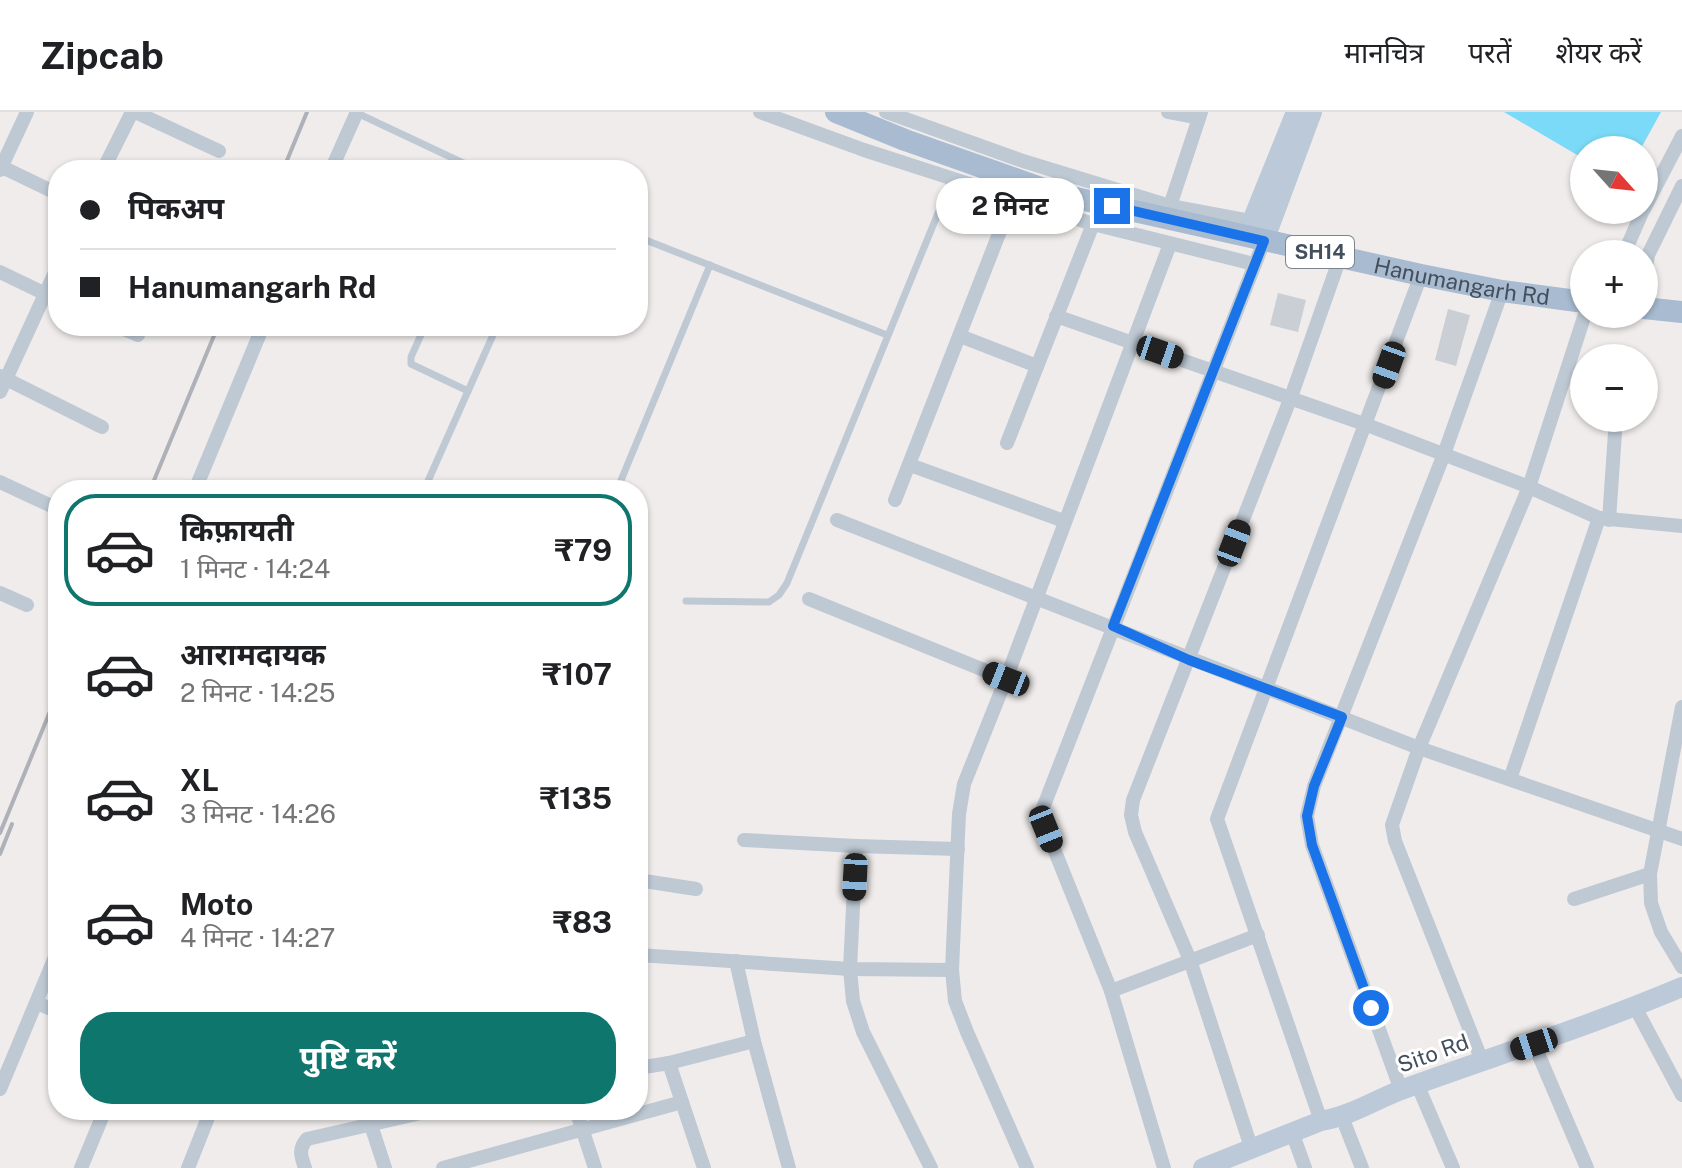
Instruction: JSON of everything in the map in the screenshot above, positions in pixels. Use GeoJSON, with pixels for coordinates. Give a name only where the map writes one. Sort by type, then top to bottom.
{"type":"FeatureCollection","features":[{"type":"Feature","properties":{"kind":"main road","name":"Hanumangarh Rd"},"geometry":{"type":"LineString","coordinates":[[836,112],[1058,194],[1258,231],[1421,275],[1570,300]]}},
{"type":"Feature","properties":{"kind":"main road"},"geometry":{"type":"LineString","coordinates":[[1258,231],[1296,112]]}},
{"type":"Feature","properties":{"kind":"main road"},"geometry":{"type":"LineString","coordinates":[[1258,231],[1312,112]]}},
{"type":"Feature","properties":{"kind":"main road"},"geometry":{"type":"LineString","coordinates":[[1658,309],[1682,312]]}},
{"type":"Feature","properties":{"kind":"main road","name":"Sito Rd"},"geometry":{"type":"LineString","coordinates":[[1209,1167],[1251,1147],[1321,1121],[1342,1117],[1410,1088],[1682,987]]}},
{"type":"Feature","properties":{"kind":"street"},"geometry":{"type":"LineString","coordinates":[[27,112],[1,167],[48,189]]}},
{"type":"Feature","properties":{"kind":"street"},"geometry":{"type":"LineString","coordinates":[[108,160],[133,112],[219,151]]}},
{"type":"Feature","properties":{"kind":"street"},"geometry":{"type":"LineString","coordinates":[[760,112],[864,150],[1093,224],[1254,264]]}},
{"type":"Feature","properties":{"kind":"street"},"geometry":{"type":"LineString","coordinates":[[886,112],[924,119],[1023,161],[1258,231],[1254,264],[1043,808],[1046,829],[1111,991],[1164,1168]]}},
{"type":"Feature","properties":{"kind":"street"},"geometry":{"type":"LineString","coordinates":[[1168,112],[1200,115],[1170,206]]}},
{"type":"Feature","properties":{"kind":"street"},"geometry":{"type":"LineString","coordinates":[[336,160],[357,113]]}},
{"type":"Feature","properties":{"kind":"street"},"geometry":{"type":"LineString","coordinates":[[1658,183],[1682,136]]}},
{"type":"Feature","properties":{"kind":"street"},"geometry":{"type":"LineString","coordinates":[[1655,240],[1682,186]]}},
{"type":"Feature","properties":{"kind":"street"},"geometry":{"type":"LineString","coordinates":[[895,500],[1013,198]]}},
{"type":"Feature","properties":{"kind":"street"},"geometry":{"type":"LineString","coordinates":[[1007,443],[1093,224]]}},
{"type":"Feature","properties":{"kind":"street"},"geometry":{"type":"LineString","coordinates":[[1027,1168],[955,1001],[952,970],[959,814],[964,784],[1170,244]]}},
{"type":"Feature","properties":{"kind":"street"},"geometry":{"type":"LineString","coordinates":[[1251,1147],[1190,960],[1135,832],[1131,815],[1133,800],[1291,397],[1341,255]]}},
{"type":"Feature","properties":{"kind":"street"},"geometry":{"type":"LineString","coordinates":[[0,272],[48,295]]}},
{"type":"Feature","properties":{"kind":"street"},"geometry":{"type":"LineString","coordinates":[[1321,1121],[1217,819],[1421,275]]}},
{"type":"Feature","properties":{"kind":"street"},"geometry":{"type":"LineString","coordinates":[[1453,1168],[1410,1088],[1312,845],[1307,816],[1314,786],[1444,454],[1502,291]]}},
{"type":"Feature","properties":{"kind":"street"},"geometry":{"type":"LineString","coordinates":[[48,304],[2,383],[102,427]]}},
{"type":"Feature","properties":{"kind":"street"},"geometry":{"type":"LineString","coordinates":[[1056,316],[1367,425],[1604,519],[1682,526]]}},
{"type":"Feature","properties":{"kind":"street"},"geometry":{"type":"LineString","coordinates":[[1482,1061],[1395,841],[1392,825],[1419,748],[1529,487],[1580,328]]}},
{"type":"Feature","properties":{"kind":"street"},"geometry":{"type":"LineString","coordinates":[[199,480],[259,336]]}},
{"type":"Feature","properties":{"kind":"street"},"geometry":{"type":"LineString","coordinates":[[960,336],[1037,366]]}},
{"type":"Feature","properties":{"kind":"street"},"geometry":{"type":"LineString","coordinates":[[1510,779],[1604,519],[1614,432]]}},
{"type":"Feature","properties":{"kind":"street"},"geometry":{"type":"LineString","coordinates":[[910,465],[1064,521]]}},
{"type":"Feature","properties":{"kind":"street"},"geometry":{"type":"LineString","coordinates":[[0,482],[48,504]]}},
{"type":"Feature","properties":{"kind":"street"},"geometry":{"type":"LineString","coordinates":[[837,520],[1419,748],[1682,839]]}},
{"type":"Feature","properties":{"kind":"street"},"geometry":{"type":"LineString","coordinates":[[0,593],[27,605]]}},
{"type":"Feature","properties":{"kind":"street"},"geometry":{"type":"LineString","coordinates":[[809,599],[1006,679]]}},
{"type":"Feature","properties":{"kind":"street"},"geometry":{"type":"LineString","coordinates":[[1682,707],[1650,874],[1651,903],[1661,932],[1682,967]]}},
{"type":"Feature","properties":{"kind":"street"},"geometry":{"type":"LineString","coordinates":[[744,840],[958,849]]}},
{"type":"Feature","properties":{"kind":"street"},"geometry":{"type":"LineString","coordinates":[[856,846],[850,969],[853,1001],[863,1032],[931,1168]]}},
{"type":"Feature","properties":{"kind":"street"},"geometry":{"type":"LineString","coordinates":[[1574,899],[1650,874]]}},
{"type":"Feature","properties":{"kind":"street"},"geometry":{"type":"LineString","coordinates":[[648,882],[696,889]]}},
{"type":"Feature","properties":{"kind":"street"},"geometry":{"type":"LineString","coordinates":[[1111,991],[1258,935]]}},
{"type":"Feature","properties":{"kind":"street"},"geometry":{"type":"LineString","coordinates":[[648,956],[850,969],[952,970]]}},
{"type":"Feature","properties":{"kind":"street"},"geometry":{"type":"LineString","coordinates":[[736,961],[754,1041],[789,1168]]}},
{"type":"Feature","properties":{"kind":"street"},"geometry":{"type":"LineString","coordinates":[[0,1089],[48,975]]}},
{"type":"Feature","properties":{"kind":"street"},"geometry":{"type":"LineString","coordinates":[[37,1003],[48,1008]]}},
{"type":"Feature","properties":{"kind":"street"},"geometry":{"type":"LineString","coordinates":[[1635,1007],[1682,1095]]}},
{"type":"Feature","properties":{"kind":"street"},"geometry":{"type":"LineString","coordinates":[[648,1066],[754,1041]]}},
{"type":"Feature","properties":{"kind":"street"},"geometry":{"type":"LineString","coordinates":[[1534,1044],[1587,1168]]}},
{"type":"Feature","properties":{"kind":"street"},"geometry":{"type":"LineString","coordinates":[[669,1063],[704,1168]]}},
{"type":"Feature","properties":{"kind":"street"},"geometry":{"type":"LineString","coordinates":[[648,1111],[682,1102]]}},
{"type":"Feature","properties":{"kind":"street"},"geometry":{"type":"LineString","coordinates":[[1342,1117],[1362,1168]]}},
{"type":"Feature","properties":{"kind":"street"},"geometry":{"type":"LineString","coordinates":[[81,1168],[101,1120]]}},
{"type":"Feature","properties":{"kind":"street"},"geometry":{"type":"LineString","coordinates":[[188,1168],[207,1120]]}},
{"type":"Feature","properties":{"kind":"street"},"geometry":{"type":"LineString","coordinates":[[305,1168],[300,1154],[301,1145],[307,1139],[392,1120]]}},
{"type":"Feature","properties":{"kind":"street"},"geometry":{"type":"LineString","coordinates":[[579,1120],[595,1168]]}},
{"type":"Feature","properties":{"kind":"street"},"geometry":{"type":"LineString","coordinates":[[443,1168],[613,1120]]}},
{"type":"Feature","properties":{"kind":"street"},"geometry":{"type":"LineString","coordinates":[[371,1125],[385,1168]]}},
{"type":"Feature","properties":{"kind":"street"},"geometry":{"type":"LineString","coordinates":[[1292,1132],[1305,1168]]}},
{"type":"Feature","properties":{"kind":"lane"},"geometry":{"type":"LineString","coordinates":[[357,113],[457,160]]}},
{"type":"Feature","properties":{"kind":"lane"},"geometry":{"type":"LineString","coordinates":[[686,601],[769,602],[779,595],[787,583],[953,177]]}},
{"type":"Feature","properties":{"kind":"lane"},"geometry":{"type":"LineString","coordinates":[[648,241],[887,335]]}},
{"type":"Feature","properties":{"kind":"lane"},"geometry":{"type":"LineString","coordinates":[[621,480],[710,265]]}},
{"type":"Feature","properties":{"kind":"lane"},"geometry":{"type":"LineString","coordinates":[[420,336],[411,364],[468,391]]}},
{"type":"Feature","properties":{"kind":"lane"},"geometry":{"type":"LineString","coordinates":[[428,480],[493,336]]}},
{"type":"Feature","properties":{"kind":"water"},"geometry":{"type":"Polygon","coordinates":[[[1504,112],[1661,112],[1648,136],[1570,136],[1570,151],[1504,112]]]}},
{"type":"Feature","properties":{"kind":"building"},"geometry":{"type":"Polygon","coordinates":[[[1278,293],[1306,300],[1298,332],[1270,325],[1278,293]]]}},
{"type":"Feature","properties":{"kind":"building"},"geometry":{"type":"Polygon","coordinates":[[[1448,309],[1470,315],[1456,366],[1435,360],[1448,309]]]}},
{"type":"Feature","properties":{"kind":"railway"},"geometry":{"type":"LineString","coordinates":[[287,160],[307,112]]}},
{"type":"Feature","properties":{"kind":"railway"},"geometry":{"type":"LineString","coordinates":[[154,480],[214,336]]}},
{"type":"Feature","properties":{"kind":"railway"},"geometry":{"type":"LineString","coordinates":[[0,833],[48,716]]}},
{"type":"Feature","properties":{"kind":"railway"},"geometry":{"type":"LineString","coordinates":[[0,854],[12,824]]}},
{"type":"Feature","properties":{"kind":"route"},"geometry":{"type":"LineString","coordinates":[[1112,206],[1264,241],[1113,626],[1189,660],[1342,717],[1314,786],[1307,816],[1312,845],[1371,1008]]}}]}
